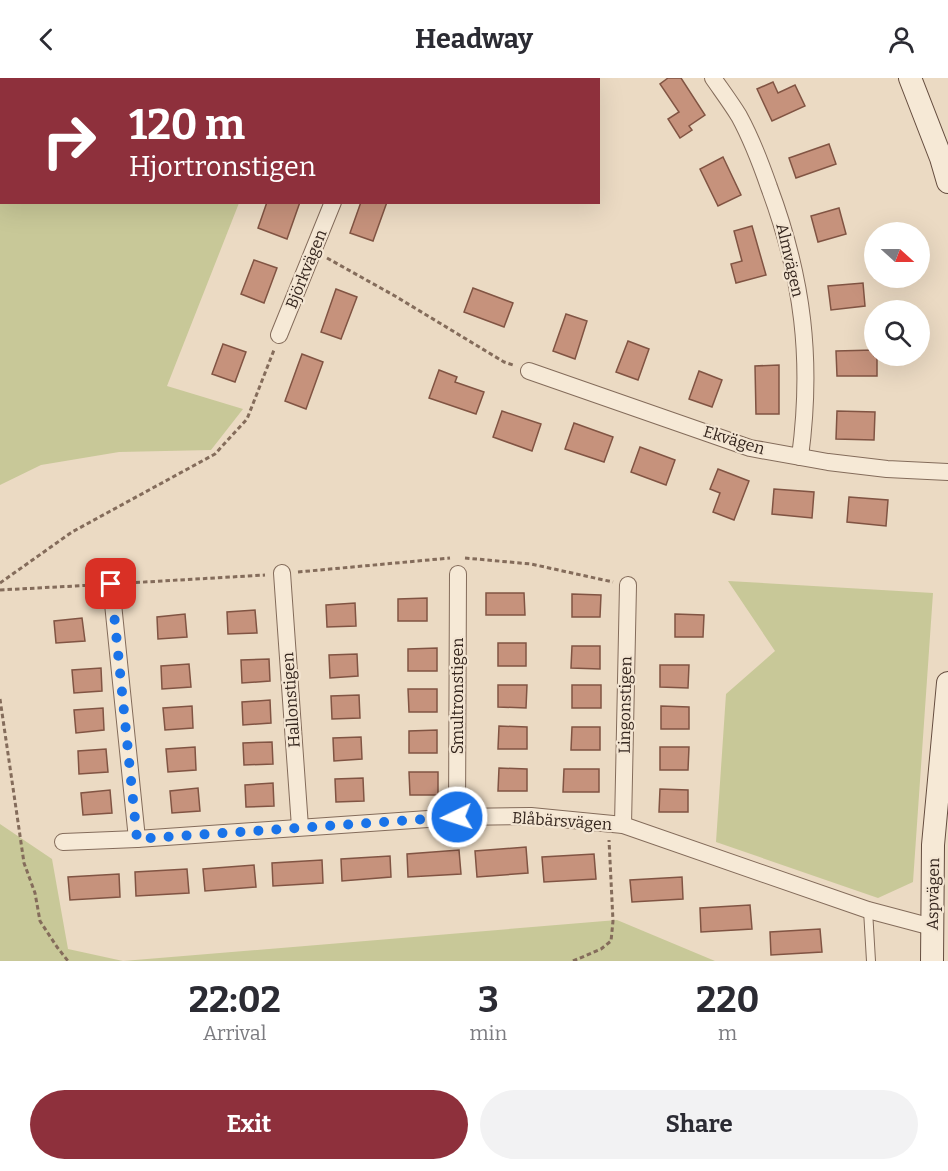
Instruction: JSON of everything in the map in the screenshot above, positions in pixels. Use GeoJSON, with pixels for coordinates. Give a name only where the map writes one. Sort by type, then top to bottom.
{"type":"FeatureCollection","features":[{"type":"Feature","properties":{"kind":"street","name":"Almvägen"},"geometry":{"type":"LineString","coordinates":[[713,78],[739,116],[761,165],[784,226],[797,280],[805,337],[806,375],[805,418],[800,457]]}},
{"type":"Feature","properties":{"kind":"street"},"geometry":{"type":"LineString","coordinates":[[910,78],[948,182]]}},
{"type":"Feature","properties":{"kind":"street","name":"Björkvägen"},"geometry":{"type":"LineString","coordinates":[[279,335],[332,204]]}},
{"type":"Feature","properties":{"kind":"street","name":"Ekvägen"},"geometry":{"type":"LineString","coordinates":[[529,370],[750,448],[887,469],[948,472]]}},
{"type":"Feature","properties":{"kind":"street","name":"Hallonstigen"},"geometry":{"type":"LineString","coordinates":[[282,573],[300,827]]}},
{"type":"Feature","properties":{"kind":"street","name":"Smultronstigen"},"geometry":{"type":"LineString","coordinates":[[457,817],[458,574]]}},
{"type":"Feature","properties":{"kind":"street"},"geometry":{"type":"LineString","coordinates":[[114,584],[137,839]]}},
{"type":"Feature","properties":{"kind":"street","name":"Lingonstigen"},"geometry":{"type":"LineString","coordinates":[[623,825],[628,585]]}},
{"type":"Feature","properties":{"kind":"street","name":"Aspvägen"},"geometry":{"type":"LineString","coordinates":[[932,961],[933,845],[948,683]]}},
{"type":"Feature","properties":{"kind":"street","name":"Blåbärsvägen"},"geometry":{"type":"LineString","coordinates":[[63,842],[457,817],[531,816],[623,825],[867,910],[932,927]]}},
{"type":"Feature","properties":{"kind":"lane"},"geometry":{"type":"LineString","coordinates":[[867,910],[871,961]]}},
{"type":"Feature","properties":{"kind":"path"},"geometry":{"type":"LineString","coordinates":[[314,251],[504,362],[529,370]]}},
{"type":"Feature","properties":{"kind":"path"},"geometry":{"type":"LineString","coordinates":[[0,584],[72,532],[215,454],[247,419],[279,335]]}},
{"type":"Feature","properties":{"kind":"path"},"geometry":{"type":"LineString","coordinates":[[0,590],[282,573],[438,558],[531,564],[628,585]]}},
{"type":"Feature","properties":{"kind":"path"},"geometry":{"type":"LineString","coordinates":[[0,699],[24,863],[35,893],[40,921],[68,961]]}},
{"type":"Feature","properties":{"kind":"path"},"geometry":{"type":"LineString","coordinates":[[573,961],[602,949],[611,941],[613,921],[609,836]]}},
{"type":"Feature","properties":{"kind":"green space"},"geometry":{"type":"Polygon","coordinates":[[[0,204],[239,204],[167,386],[243,409],[211,450],[119,452],[41,465],[0,485],[0,204]]]}},
{"type":"Feature","properties":{"kind":"green space"},"geometry":{"type":"Polygon","coordinates":[[[728,581],[933,593],[913,882],[878,898],[716,842],[726,694],[775,651],[728,581]]]}},
{"type":"Feature","properties":{"kind":"green space"},"geometry":{"type":"Polygon","coordinates":[[[0,824],[52,859],[68,949],[123,961],[0,961],[0,824]]]}},
{"type":"Feature","properties":{"kind":"green space"},"geometry":{"type":"Polygon","coordinates":[[[617,920],[715,961],[123,961],[617,920]]]}},
{"type":"Feature","properties":{"kind":"building"},"geometry":{"type":"Polygon","coordinates":[[[668,78],[681,78],[705,115],[689,126],[692,130],[680,138],[668,119],[679,112],[660,84],[668,78]]]}},
{"type":"Feature","properties":{"kind":"building"},"geometry":{"type":"Polygon","coordinates":[[[773,82],[778,93],[795,85],[805,106],[772,121],[757,89],[773,82]]]}},
{"type":"Feature","properties":{"kind":"building"},"geometry":{"type":"Polygon","coordinates":[[[829,144],[836,164],[796,178],[789,158],[829,144]]]}},
{"type":"Feature","properties":{"kind":"building"},"geometry":{"type":"Polygon","coordinates":[[[723,157],[741,195],[718,206],[700,169],[723,157]]]}},
{"type":"Feature","properties":{"kind":"building"},"geometry":{"type":"Polygon","coordinates":[[[266,204],[299,204],[287,239],[258,228],[266,204]]]}},
{"type":"Feature","properties":{"kind":"building"},"geometry":{"type":"Polygon","coordinates":[[[360,204],[386,204],[373,241],[350,233],[360,204]]]}},
{"type":"Feature","properties":{"kind":"building"},"geometry":{"type":"Polygon","coordinates":[[[839,208],[846,234],[818,242],[811,216],[839,208]]]}},
{"type":"Feature","properties":{"kind":"building"},"geometry":{"type":"Polygon","coordinates":[[[752,226],[766,275],[736,283],[731,264],[742,261],[734,231],[752,226]]]}},
{"type":"Feature","properties":{"kind":"building"},"geometry":{"type":"Polygon","coordinates":[[[254,260],[277,268],[264,303],[241,294],[254,260]]]}},
{"type":"Feature","properties":{"kind":"building"},"geometry":{"type":"Polygon","coordinates":[[[863,283],[864,306],[831,310],[828,286],[863,283]]]}},
{"type":"Feature","properties":{"kind":"building"},"geometry":{"type":"Polygon","coordinates":[[[473,288],[513,303],[504,327],[464,312],[473,288]]]}},
{"type":"Feature","properties":{"kind":"building"},"geometry":{"type":"Polygon","coordinates":[[[336,289],[357,297],[341,339],[321,332],[336,289]]]}},
{"type":"Feature","properties":{"kind":"building"},"geometry":{"type":"Polygon","coordinates":[[[566,314],[587,321],[575,359],[553,351],[566,314]]]}},
{"type":"Feature","properties":{"kind":"building"},"geometry":{"type":"Polygon","coordinates":[[[628,341],[649,349],[638,380],[616,372],[628,341]]]}},
{"type":"Feature","properties":{"kind":"building"},"geometry":{"type":"Polygon","coordinates":[[[223,344],[246,352],[235,382],[212,374],[223,344]]]}},
{"type":"Feature","properties":{"kind":"building"},"geometry":{"type":"Polygon","coordinates":[[[864,350],[864,366],[877,366],[877,376],[837,376],[836,351],[864,350]]]}},
{"type":"Feature","properties":{"kind":"building"},"geometry":{"type":"Polygon","coordinates":[[[302,354],[323,362],[306,409],[285,401],[302,354]]]}},
{"type":"Feature","properties":{"kind":"building"},"geometry":{"type":"Polygon","coordinates":[[[779,365],[779,414],[756,414],[755,366],[779,365]]]}},
{"type":"Feature","properties":{"kind":"building"},"geometry":{"type":"Polygon","coordinates":[[[439,370],[457,377],[455,382],[484,392],[476,414],[429,398],[439,370]]]}},
{"type":"Feature","properties":{"kind":"building"},"geometry":{"type":"Polygon","coordinates":[[[699,371],[722,380],[712,407],[689,399],[699,371]]]}},
{"type":"Feature","properties":{"kind":"building"},"geometry":{"type":"Polygon","coordinates":[[[502,411],[541,424],[532,451],[493,437],[502,411]]]}},
{"type":"Feature","properties":{"kind":"building"},"geometry":{"type":"Polygon","coordinates":[[[837,411],[875,412],[874,440],[836,439],[837,411]]]}},
{"type":"Feature","properties":{"kind":"building"},"geometry":{"type":"Polygon","coordinates":[[[574,423],[613,437],[604,462],[565,449],[574,423]]]}},
{"type":"Feature","properties":{"kind":"building"},"geometry":{"type":"Polygon","coordinates":[[[640,447],[675,460],[666,485],[631,472],[640,447]]]}},
{"type":"Feature","properties":{"kind":"building"},"geometry":{"type":"Polygon","coordinates":[[[718,469],[749,481],[734,520],[713,512],[720,493],[710,489],[718,469]]]}},
{"type":"Feature","properties":{"kind":"building"},"geometry":{"type":"Polygon","coordinates":[[[774,489],[814,492],[812,518],[772,514],[774,489]]]}},
{"type":"Feature","properties":{"kind":"building"},"geometry":{"type":"Polygon","coordinates":[[[849,497],[888,500],[886,526],[847,522],[849,497]]]}},
{"type":"Feature","properties":{"kind":"building"},"geometry":{"type":"Polygon","coordinates":[[[486,593],[524,593],[525,615],[486,615],[486,593]]]}},
{"type":"Feature","properties":{"kind":"building"},"geometry":{"type":"Polygon","coordinates":[[[572,594],[601,595],[600,617],[572,617],[572,594]]]}},
{"type":"Feature","properties":{"kind":"building"},"geometry":{"type":"Polygon","coordinates":[[[427,598],[427,621],[398,621],[398,599],[427,598]]]}},
{"type":"Feature","properties":{"kind":"building"},"geometry":{"type":"Polygon","coordinates":[[[355,603],[356,626],[327,627],[326,605],[355,603]]]}},
{"type":"Feature","properties":{"kind":"building"},"geometry":{"type":"Polygon","coordinates":[[[255,610],[257,633],[228,634],[227,612],[255,610]]]}},
{"type":"Feature","properties":{"kind":"building"},"geometry":{"type":"Polygon","coordinates":[[[185,614],[187,637],[158,639],[157,617],[185,614]]]}},
{"type":"Feature","properties":{"kind":"building"},"geometry":{"type":"Polygon","coordinates":[[[675,614],[704,615],[703,637],[675,637],[675,614]]]}},
{"type":"Feature","properties":{"kind":"building"},"geometry":{"type":"Polygon","coordinates":[[[82,618],[85,641],[56,643],[54,621],[82,618]]]}},
{"type":"Feature","properties":{"kind":"building"},"geometry":{"type":"Polygon","coordinates":[[[498,643],[526,643],[526,666],[498,666],[498,643]]]}},
{"type":"Feature","properties":{"kind":"building"},"geometry":{"type":"Polygon","coordinates":[[[572,646],[600,646],[600,669],[571,668],[572,646]]]}},
{"type":"Feature","properties":{"kind":"building"},"geometry":{"type":"Polygon","coordinates":[[[437,648],[437,671],[408,671],[408,649],[437,648]]]}},
{"type":"Feature","properties":{"kind":"building"},"geometry":{"type":"Polygon","coordinates":[[[357,654],[358,676],[330,678],[329,655],[357,654]]]}},
{"type":"Feature","properties":{"kind":"building"},"geometry":{"type":"Polygon","coordinates":[[[269,659],[270,681],[242,683],[241,660],[269,659]]]}},
{"type":"Feature","properties":{"kind":"building"},"geometry":{"type":"Polygon","coordinates":[[[189,664],[191,687],[162,689],[161,666],[189,664]]]}},
{"type":"Feature","properties":{"kind":"building"},"geometry":{"type":"Polygon","coordinates":[[[660,665],[689,665],[688,688],[660,687],[660,665]]]}},
{"type":"Feature","properties":{"kind":"building"},"geometry":{"type":"Polygon","coordinates":[[[101,668],[102,691],[74,693],[72,670],[101,668]]]}},
{"type":"Feature","properties":{"kind":"building"},"geometry":{"type":"Polygon","coordinates":[[[498,685],[527,685],[526,708],[498,707],[498,685]]]}},
{"type":"Feature","properties":{"kind":"building"},"geometry":{"type":"Polygon","coordinates":[[[572,685],[601,685],[601,708],[572,708],[572,685]]]}},
{"type":"Feature","properties":{"kind":"building"},"geometry":{"type":"Polygon","coordinates":[[[408,689],[437,689],[437,712],[409,712],[408,689]]]}},
{"type":"Feature","properties":{"kind":"building"},"geometry":{"type":"Polygon","coordinates":[[[359,695],[360,718],[332,719],[331,696],[359,695]]]}},
{"type":"Feature","properties":{"kind":"building"},"geometry":{"type":"Polygon","coordinates":[[[270,700],[271,723],[243,725],[242,702],[270,700]]]}},
{"type":"Feature","properties":{"kind":"building"},"geometry":{"type":"Polygon","coordinates":[[[192,706],[193,728],[165,730],[163,708],[192,706]]]}},
{"type":"Feature","properties":{"kind":"building"},"geometry":{"type":"Polygon","coordinates":[[[661,706],[689,707],[689,729],[661,729],[661,706]]]}},
{"type":"Feature","properties":{"kind":"building"},"geometry":{"type":"Polygon","coordinates":[[[103,708],[104,730],[76,733],[74,710],[103,708]]]}},
{"type":"Feature","properties":{"kind":"building"},"geometry":{"type":"Polygon","coordinates":[[[499,726],[527,727],[527,749],[498,749],[499,726]]]}},
{"type":"Feature","properties":{"kind":"building"},"geometry":{"type":"Polygon","coordinates":[[[572,727],[600,727],[600,750],[571,750],[572,727]]]}},
{"type":"Feature","properties":{"kind":"building"},"geometry":{"type":"Polygon","coordinates":[[[437,730],[437,753],[409,753],[409,731],[437,730]]]}},
{"type":"Feature","properties":{"kind":"building"},"geometry":{"type":"Polygon","coordinates":[[[361,737],[362,759],[334,761],[333,738],[361,737]]]}},
{"type":"Feature","properties":{"kind":"building"},"geometry":{"type":"Polygon","coordinates":[[[272,742],[273,764],[244,765],[243,743],[272,742]]]}},
{"type":"Feature","properties":{"kind":"building"},"geometry":{"type":"Polygon","coordinates":[[[195,747],[196,770],[168,772],[166,749],[195,747]]]}},
{"type":"Feature","properties":{"kind":"building"},"geometry":{"type":"Polygon","coordinates":[[[660,747],[689,747],[688,770],[660,770],[660,747]]]}},
{"type":"Feature","properties":{"kind":"building"},"geometry":{"type":"Polygon","coordinates":[[[106,749],[108,772],[79,774],[78,751],[106,749]]]}},
{"type":"Feature","properties":{"kind":"building"},"geometry":{"type":"Polygon","coordinates":[[[499,768],[527,769],[527,791],[498,791],[499,768]]]}},
{"type":"Feature","properties":{"kind":"building"},"geometry":{"type":"Polygon","coordinates":[[[564,769],[599,769],[599,792],[563,792],[564,769]]]}},
{"type":"Feature","properties":{"kind":"building"},"geometry":{"type":"Polygon","coordinates":[[[409,772],[438,772],[438,795],[410,795],[409,772]]]}},
{"type":"Feature","properties":{"kind":"building"},"geometry":{"type":"Polygon","coordinates":[[[363,778],[364,801],[336,802],[335,779],[363,778]]]}},
{"type":"Feature","properties":{"kind":"building"},"geometry":{"type":"Polygon","coordinates":[[[273,783],[274,806],[246,807],[245,785],[273,783]]]}},
{"type":"Feature","properties":{"kind":"building"},"geometry":{"type":"Polygon","coordinates":[[[198,788],[200,811],[172,813],[170,791],[198,788]]]}},
{"type":"Feature","properties":{"kind":"building"},"geometry":{"type":"Polygon","coordinates":[[[660,789],[688,790],[688,812],[659,812],[660,789]]]}},
{"type":"Feature","properties":{"kind":"building"},"geometry":{"type":"Polygon","coordinates":[[[110,790],[112,813],[83,815],[81,793],[110,790]]]}},
{"type":"Feature","properties":{"kind":"building"},"geometry":{"type":"Polygon","coordinates":[[[526,847],[528,873],[477,877],[475,851],[526,847]]]}},
{"type":"Feature","properties":{"kind":"building"},"geometry":{"type":"Polygon","coordinates":[[[459,850],[461,874],[408,877],[407,854],[459,850]]]}},
{"type":"Feature","properties":{"kind":"building"},"geometry":{"type":"Polygon","coordinates":[[[594,854],[596,879],[544,882],[542,857],[594,854]]]}},
{"type":"Feature","properties":{"kind":"building"},"geometry":{"type":"Polygon","coordinates":[[[390,856],[391,877],[342,881],[341,859],[390,856]]]}},
{"type":"Feature","properties":{"kind":"building"},"geometry":{"type":"Polygon","coordinates":[[[322,860],[323,883],[273,886],[272,863],[322,860]]]}},
{"type":"Feature","properties":{"kind":"building"},"geometry":{"type":"Polygon","coordinates":[[[254,865],[256,887],[205,891],[203,869],[254,865]]]}},
{"type":"Feature","properties":{"kind":"building"},"geometry":{"type":"Polygon","coordinates":[[[187,869],[189,893],[136,896],[135,872],[187,869]]]}},
{"type":"Feature","properties":{"kind":"building"},"geometry":{"type":"Polygon","coordinates":[[[119,874],[120,897],[70,900],[68,877],[119,874]]]}},
{"type":"Feature","properties":{"kind":"building"},"geometry":{"type":"Polygon","coordinates":[[[682,877],[683,899],[632,902],[630,880],[682,877]]]}},
{"type":"Feature","properties":{"kind":"building"},"geometry":{"type":"Polygon","coordinates":[[[750,905],[752,929],[701,932],[700,908],[750,905]]]}},
{"type":"Feature","properties":{"kind":"building"},"geometry":{"type":"Polygon","coordinates":[[[820,929],[822,952],[771,955],[770,932],[820,929]]]}},
{"type":"Feature","properties":{"kind":"route"},"geometry":{"type":"LineString","coordinates":[[111,584],[137,839],[457,817]]}}]}
